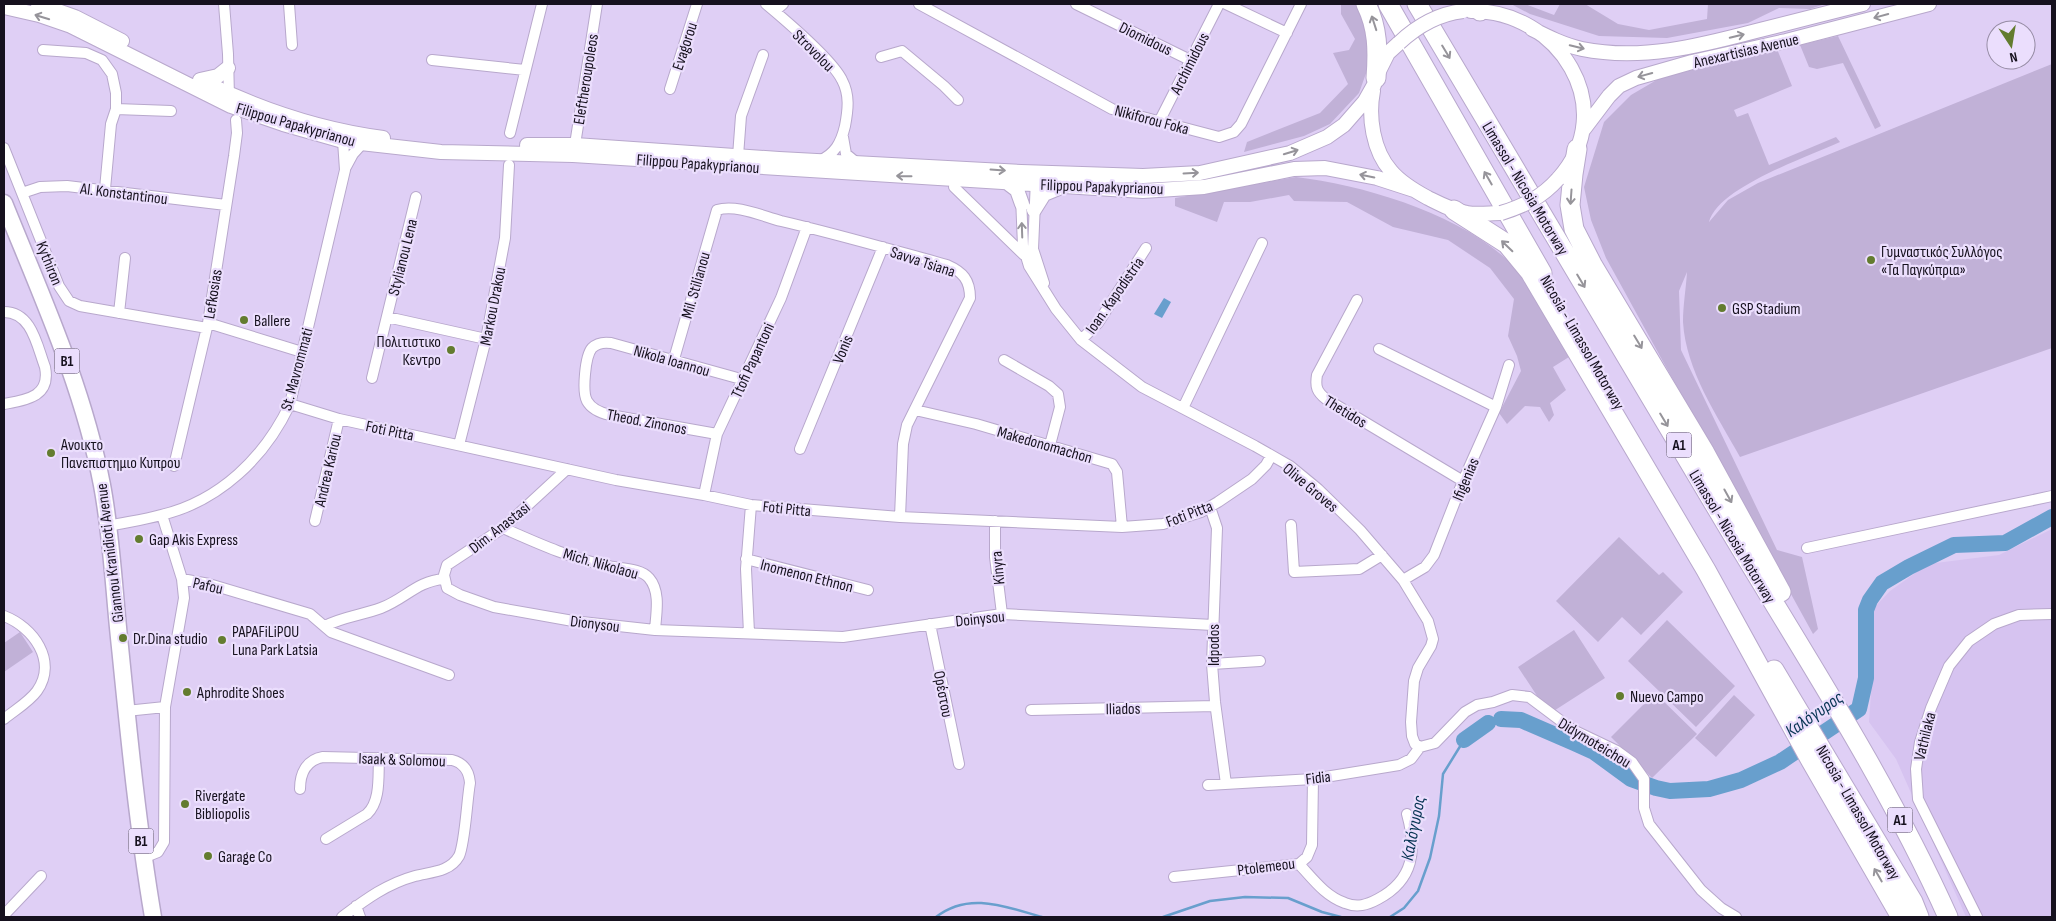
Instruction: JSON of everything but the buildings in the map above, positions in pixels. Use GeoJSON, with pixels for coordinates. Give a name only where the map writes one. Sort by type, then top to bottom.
{"type":"FeatureCollection","features":[{"type":"Feature","properties":{"kind":"highway"},"geometry":{"type":"LineString","coordinates":[[1366,4],[1373,18],[1377,38],[1375,82]]}},
{"type":"Feature","properties":{"kind":"highway","name":"Nicosia - Limassol Motorway"},"geometry":{"type":"LineString","coordinates":[[1388,4],[1530,253],[1819,743],[1919,917]]}},
{"type":"Feature","properties":{"kind":"highway","name":"Limassol - Nicosia Motorway"},"geometry":{"type":"LineString","coordinates":[[1417,4],[1851,723],[1948,917]]}},
{"type":"Feature","properties":{"kind":"highway"},"geometry":{"type":"LineString","coordinates":[[1577,149],[1572,174],[1570,205],[1572,223],[1578,237],[1598,274],[1705,453],[1815,663]]}},
{"type":"Feature","properties":{"kind":"highway"},"geometry":{"type":"LineString","coordinates":[[1454,210],[1506,244],[1530,272],[1706,570],[1787,717],[1902,917]]}},
{"type":"Feature","properties":{"kind":"highway"},"geometry":{"type":"LineString","coordinates":[[1706,570],[1781,681]]}},
{"type":"Feature","properties":{"kind":"highway"},"geometry":{"type":"LineString","coordinates":[[1851,723],[1870,743],[1937,873],[1952,917]]}},
{"type":"Feature","properties":{"kind":"main road","name":"Filippou Papakyprianou"},"geometry":{"type":"LineString","coordinates":[[38,4],[75,17],[200,80],[233,104],[378,137],[442,144],[738,156],[856,163],[1036,178],[1200,173],[1290,152],[1313,144],[1336,131],[1365,101],[1375,82]]}},
{"type":"Feature","properties":{"kind":"main road","name":"Anexartisias Avenue"},"geometry":{"type":"LineString","coordinates":[[1532,29],[1581,49],[1606,52],[1651,52],[1690,48],[1863,4]]}},
{"type":"Feature","properties":{"kind":"main road","name":"Anexartisias Avenue"},"geometry":{"type":"LineString","coordinates":[[1584,129],[1619,86],[1636,78],[1692,62],[1786,42],[1928,4]]}},
{"type":"Feature","properties":{"kind":"main road","name":"Filippou Papakyprianou"},"geometry":{"type":"LineString","coordinates":[[4,7],[21,10],[71,26],[233,104],[283,124],[344,141],[442,152],[574,150],[1005,182],[1021,177]]}},
{"type":"Feature","properties":{"kind":"main road"},"geometry":{"type":"LineString","coordinates":[[1472,9],[1500,14],[1544,36],[1561,54],[1576,75],[1585,102],[1584,129],[1577,149],[1570,163],[1558,179],[1542,195],[1530,203],[1501,212],[1469,214],[1454,210],[1414,190],[1390,171],[1376,144],[1373,128],[1371,102],[1375,82],[1388,53],[1426,22],[1450,12],[1472,9]]}},
{"type":"Feature","properties":{"kind":"main road"},"geometry":{"type":"LineString","coordinates":[[200,80],[218,76],[228,61]]}},
{"type":"Feature","properties":{"kind":"main road","name":"Filippou Papakyprianou"},"geometry":{"type":"LineString","coordinates":[[1036,178],[1064,186],[1143,191],[1194,188],[1294,169],[1325,168],[1377,178],[1414,190]]}},
{"type":"Feature","properties":{"kind":"main road"},"geometry":{"type":"LineString","coordinates":[[1005,182],[1017,190],[1028,207],[1044,194],[1064,186]]}},
{"type":"Feature","properties":{"kind":"main road","name":"Giannou Kranidioti Avenue"},"geometry":{"type":"LineString","coordinates":[[4,203],[78,390],[101,483],[108,526],[143,858],[153,917]]}},
{"type":"Feature","properties":{"kind":"street","name":"Lefkosias"},"geometry":{"type":"LineString","coordinates":[[174,466],[207,326],[237,132],[228,61],[224,4]]}},
{"type":"Feature","properties":{"kind":"street"},"geometry":{"type":"LineString","coordinates":[[289,4],[292,45]]}},
{"type":"Feature","properties":{"kind":"street"},"geometry":{"type":"LineString","coordinates":[[510,132],[542,4]]}},
{"type":"Feature","properties":{"kind":"street","name":"Eleftheroupoleos"},"geometry":{"type":"LineString","coordinates":[[574,150],[597,4]]}},
{"type":"Feature","properties":{"kind":"street","name":"Evagorou"},"geometry":{"type":"LineString","coordinates":[[670,89],[697,4]]}},
{"type":"Feature","properties":{"kind":"street","name":"Strovolou"},"geometry":{"type":"LineString","coordinates":[[766,4],[832,66],[842,80],[848,103],[843,134],[844,150],[856,163]]}},
{"type":"Feature","properties":{"kind":"street"},"geometry":{"type":"LineString","coordinates":[[775,11],[783,4]]}},
{"type":"Feature","properties":{"kind":"street","name":"Nikiforou Foka"},"geometry":{"type":"LineString","coordinates":[[919,4],[1103,105],[1119,112],[1215,137],[1226,136],[1234,132],[1242,124],[1301,4]]}},
{"type":"Feature","properties":{"kind":"street","name":"Diomidous"},"geometry":{"type":"LineString","coordinates":[[1076,4],[1190,60]]}},
{"type":"Feature","properties":{"kind":"street","name":"Archimidous"},"geometry":{"type":"LineString","coordinates":[[1159,122],[1219,4]]}},
{"type":"Feature","properties":{"kind":"street"},"geometry":{"type":"LineString","coordinates":[[1226,4],[1287,33]]}},
{"type":"Feature","properties":{"kind":"street"},"geometry":{"type":"LineString","coordinates":[[43,50],[86,53],[102,60],[112,74],[116,93],[116,109],[111,124],[105,190]]}},
{"type":"Feature","properties":{"kind":"street"},"geometry":{"type":"LineString","coordinates":[[881,57],[902,51],[958,100]]}},
{"type":"Feature","properties":{"kind":"street"},"geometry":{"type":"LineString","coordinates":[[738,156],[738,129],[742,110],[763,55]]}},
{"type":"Feature","properties":{"kind":"street"},"geometry":{"type":"LineString","coordinates":[[432,60],[525,70]]}},
{"type":"Feature","properties":{"kind":"street"},"geometry":{"type":"LineString","coordinates":[[116,109],[171,111]]}},
{"type":"Feature","properties":{"kind":"street","name":"Strovolou"},"geometry":{"type":"LineString","coordinates":[[819,161],[834,152],[843,134]]}},
{"type":"Feature","properties":{"kind":"street","name":"St. Mavrommati"},"geometry":{"type":"LineString","coordinates":[[344,141],[345,170]]}},
{"type":"Feature","properties":{"kind":"street","name":"St. Mavrommati"},"geometry":{"type":"LineString","coordinates":[[108,526],[162,515],[190,505],[210,495],[235,478],[269,442],[290,404],[345,170],[353,154],[362,144]]}},
{"type":"Feature","properties":{"kind":"street","name":"Kythiron"},"geometry":{"type":"LineString","coordinates":[[4,148],[64,295],[76,305],[207,326],[302,352]]}},
{"type":"Feature","properties":{"kind":"street","name":"Markou Drakou"},"geometry":{"type":"LineString","coordinates":[[459,445],[486,339],[505,238],[509,165]]}},
{"type":"Feature","properties":{"kind":"street","name":"Olive Groves"},"geometry":{"type":"LineString","coordinates":[[1021,177],[1028,207],[1033,249],[1039,271],[1056,309]]}},
{"type":"Feature","properties":{"kind":"street"},"geometry":{"type":"LineString","coordinates":[[4,178],[16,180]]}},
{"type":"Feature","properties":{"kind":"street","name":"Olive Groves"},"geometry":{"type":"LineString","coordinates":[[1036,178],[1028,207],[1025,256],[1034,275],[1056,309],[1081,340],[1142,387],[1290,466],[1318,489],[1360,530],[1403,580],[1428,621],[1433,638],[1414,680],[1412,736],[1415,744],[1420,747]]}},
{"type":"Feature","properties":{"kind":"street","name":"Al. Konstantinou"},"geometry":{"type":"LineString","coordinates":[[22,194],[33,188],[48,186],[105,190],[226,205]]}},
{"type":"Feature","properties":{"kind":"street"},"geometry":{"type":"LineString","coordinates":[[954,187],[1025,256]]}},
{"type":"Feature","properties":{"kind":"street","name":"Stylianou Lena"},"geometry":{"type":"LineString","coordinates":[[372,378],[416,197]]}},
{"type":"Feature","properties":{"kind":"street","name":"Savva Tsiana"},"geometry":{"type":"LineString","coordinates":[[717,210],[735,209],[947,265],[964,275],[970,285],[969,302],[907,425],[903,444],[900,517]]}},
{"type":"Feature","properties":{"kind":"street","name":"Mil. Stilianou"},"geometry":{"type":"LineString","coordinates":[[674,359],[717,210]]}},
{"type":"Feature","properties":{"kind":"street","name":"Ttofi Papantoni"},"geometry":{"type":"LineString","coordinates":[[704,494],[717,434],[741,379],[781,298],[806,227]]}},
{"type":"Feature","properties":{"kind":"street"},"geometry":{"type":"LineString","coordinates":[[1183,408],[1262,243]]}},
{"type":"Feature","properties":{"kind":"street","name":"Vonis"},"geometry":{"type":"LineString","coordinates":[[800,450],[883,248]]}},
{"type":"Feature","properties":{"kind":"street","name":"Ioan. Kapodistria"},"geometry":{"type":"LineString","coordinates":[[1081,340],[1098,323],[1146,248]]}},
{"type":"Feature","properties":{"kind":"street"},"geometry":{"type":"LineString","coordinates":[[119,313],[125,258]]}},
{"type":"Feature","properties":{"kind":"street","name":"Thetidos"},"geometry":{"type":"LineString","coordinates":[[1357,300],[1317,375],[1318,392],[1326,399],[1463,481]]}},
{"type":"Feature","properties":{"kind":"street"},"geometry":{"type":"LineString","coordinates":[[4,312],[17,314],[27,323],[45,367],[46,375],[43,387],[35,396],[27,400],[4,404]]}},
{"type":"Feature","properties":{"kind":"street","name":"Stylianou Lena"},"geometry":{"type":"LineString","coordinates":[[387,317],[486,339]]}},
{"type":"Feature","properties":{"kind":"street","name":"Nikola Ioannou"},"geometry":{"type":"LineString","coordinates":[[602,343],[610,343],[674,359],[741,379]]}},
{"type":"Feature","properties":{"kind":"street","name":"Theod. Zinonos"},"geometry":{"type":"LineString","coordinates":[[602,343],[590,351],[584,383],[586,399],[593,408],[610,415],[717,434]]}},
{"type":"Feature","properties":{"kind":"street"},"geometry":{"type":"LineString","coordinates":[[1379,349],[1496,407]]}},
{"type":"Feature","properties":{"kind":"street"},"geometry":{"type":"LineString","coordinates":[[1004,360],[1049,386],[1058,394],[1060,407],[1050,445]]}},
{"type":"Feature","properties":{"kind":"street","name":"Ifigenias"},"geometry":{"type":"LineString","coordinates":[[1403,580],[1420,571],[1430,562],[1496,407],[1509,365]]}},
{"type":"Feature","properties":{"kind":"street","name":"Foti Pitta"},"geometry":{"type":"LineString","coordinates":[[290,404],[339,419],[616,480],[704,494],[751,505],[900,517],[1122,527],[1163,524],[1210,507],[1252,479],[1266,465],[1271,456]]}},
{"type":"Feature","properties":{"kind":"street","name":"Makedonomachon"},"geometry":{"type":"LineString","coordinates":[[915,410],[976,424],[1050,445],[1104,461],[1115,467],[1122,527]]}},
{"type":"Feature","properties":{"kind":"street","name":"Andrea Kariou"},"geometry":{"type":"LineString","coordinates":[[315,521],[339,419]]}},
{"type":"Feature","properties":{"kind":"street","name":"Dim. Anastasi"},"geometry":{"type":"LineString","coordinates":[[445,583],[445,570],[451,562],[503,528],[567,469]]}},
{"type":"Feature","properties":{"kind":"street"},"geometry":{"type":"LineString","coordinates":[[1807,548],[2052,496]]}},
{"type":"Feature","properties":{"kind":"street"},"geometry":{"type":"LineString","coordinates":[[749,633],[746,559],[751,505]]}},
{"type":"Feature","properties":{"kind":"street","name":"Idpodos"},"geometry":{"type":"LineString","coordinates":[[1210,507],[1217,528],[1212,664],[1215,706],[1226,784]]}},
{"type":"Feature","properties":{"kind":"street"},"geometry":{"type":"LineString","coordinates":[[162,515],[182,579]]}},
{"type":"Feature","properties":{"kind":"street","name":"Kinyra"},"geometry":{"type":"LineString","coordinates":[[995,521],[994,557],[1002,614]]}},
{"type":"Feature","properties":{"kind":"street"},"geometry":{"type":"LineString","coordinates":[[1291,525],[1294,572],[1360,570],[1382,555]]}},
{"type":"Feature","properties":{"kind":"street","name":"Mich. Nikolaou"},"geometry":{"type":"LineString","coordinates":[[503,528],[566,554],[648,576],[654,585],[657,597],[655,630]]}},
{"type":"Feature","properties":{"kind":"street","name":"Inomenon Ethnon"},"geometry":{"type":"LineString","coordinates":[[746,559],[868,590]]}},
{"type":"Feature","properties":{"kind":"street","name":"Pafou"},"geometry":{"type":"LineString","coordinates":[[143,858],[158,852],[164,842],[165,707],[184,606],[182,579],[209,584],[310,614],[331,632],[449,674]]}},
{"type":"Feature","properties":{"kind":"street"},"geometry":{"type":"LineString","coordinates":[[325,626],[380,608],[430,580],[445,583]]}},
{"type":"Feature","properties":{"kind":"street","name":"Dionysou"},"geometry":{"type":"LineString","coordinates":[[445,583],[460,595],[494,607],[573,621],[655,630],[749,633]]}},
{"type":"Feature","properties":{"kind":"street","name":"Doinysou"},"geometry":{"type":"LineString","coordinates":[[749,633],[843,637],[1002,614],[1213,625]]}},
{"type":"Feature","properties":{"kind":"street","name":"Vathilaka"},"geometry":{"type":"LineString","coordinates":[[1977,917],[1918,799],[1916,769],[1920,742],[1948,666],[1969,641],[1994,624],[2019,615],[2052,614]]}},
{"type":"Feature","properties":{"kind":"street"},"geometry":{"type":"LineString","coordinates":[[4,616],[20,624],[32,636],[42,650],[45,666],[43,677],[36,692],[4,718]]}},
{"type":"Feature","properties":{"kind":"street","name":"Ορέστου"},"geometry":{"type":"LineString","coordinates":[[930,624],[959,764]]}},
{"type":"Feature","properties":{"kind":"street"},"geometry":{"type":"LineString","coordinates":[[1212,664],[1260,660]]}},
{"type":"Feature","properties":{"kind":"street","name":"Didymoteichou"},"geometry":{"type":"LineString","coordinates":[[1420,747],[1435,743],[1465,712],[1477,705],[1517,694],[1529,697],[1573,730],[1625,756],[1638,768],[1644,782],[1644,808],[1649,824],[1697,886],[1721,908],[1736,917]]}},
{"type":"Feature","properties":{"kind":"street","name":"Iliados"},"geometry":{"type":"LineString","coordinates":[[1031,710],[1215,706]]}},
{"type":"Feature","properties":{"kind":"street"},"geometry":{"type":"LineString","coordinates":[[126,711],[165,707]]}},
{"type":"Feature","properties":{"kind":"street","name":"Fidia"},"geometry":{"type":"LineString","coordinates":[[1208,785],[1312,779],[1399,765],[1411,759],[1420,747]]}},
{"type":"Feature","properties":{"kind":"street","name":"Isaak & Solomou"},"geometry":{"type":"LineString","coordinates":[[300,789],[303,771],[315,759],[323,757],[452,760],[460,763],[466,769],[470,783],[460,852],[453,864],[446,868],[395,883],[372,895],[342,917]]}},
{"type":"Feature","properties":{"kind":"street"},"geometry":{"type":"LineString","coordinates":[[326,840],[372,809],[376,800],[379,758]]}},
{"type":"Feature","properties":{"kind":"street","name":"Ptolemeou"},"geometry":{"type":"LineString","coordinates":[[1174,877],[1299,864],[1306,857],[1312,845],[1312,779]]}},
{"type":"Feature","properties":{"kind":"street"},"geometry":{"type":"LineString","coordinates":[[1299,864],[1319,886],[1337,900],[1353,906],[1369,904],[1390,892],[1404,876],[1410,864],[1413,841],[1407,814]]}},
{"type":"Feature","properties":{"kind":"street"},"geometry":{"type":"LineString","coordinates":[[4,915],[41,876]]}},
{"type":"Feature","properties":{"kind":"street"},"geometry":{"type":"LineString","coordinates":[[356,906],[360,917]]}},
{"type":"Feature","properties":{"kind":"shaded area"},"geometry":{"type":"Polygon","coordinates":[[[1341,4],[1360,4],[1370,27],[1369,65],[1359,93],[1330,124],[1304,136],[1244,152],[1247,142],[1320,113],[1348,84],[1333,53],[1349,50],[1355,39],[1341,14],[1341,4]]]}},
{"type":"Feature","properties":{"kind":"shaded area"},"geometry":{"type":"Polygon","coordinates":[[[1511,4],[1525,4],[1554,15],[1560,4],[1585,4],[1618,24],[1649,30],[1707,19],[1708,4],[1825,4],[1810,9],[1779,8],[1748,23],[1667,38],[1599,36],[1530,14],[1511,4]]]}},
{"type":"Feature","properties":{"kind":"shaded area"},"geometry":{"type":"Polygon","coordinates":[[[1838,36],[1881,126],[1875,129],[1843,63],[1817,69],[1809,67],[1800,45],[1838,36]]]}},
{"type":"Feature","properties":{"kind":"shaded area","name":"Γυμναστικός Συλλόγος «Τα Παγκύπρια»"},"geometry":{"type":"Polygon","coordinates":[[[1777,49],[1792,86],[1734,110],[1737,117],[1748,113],[1769,165],[1836,137],[1840,142],[1766,174],[1746,185],[1716,209],[1709,222],[1728,200],[1758,183],[2052,64],[2052,348],[1740,457],[1704,392],[1690,358],[1683,322],[1687,272],[1679,291],[1681,350],[1777,550],[1802,557],[1818,629],[1813,634],[1606,258],[1591,220],[1584,187],[1604,122],[1631,95],[1660,78],[1777,49]]]}},
{"type":"Feature","properties":{"kind":"shaded area"},"geometry":{"type":"Polygon","coordinates":[[[1296,177],[1325,181],[1387,197],[1448,221],[1476,236],[1501,255],[1522,275],[1569,357],[1553,367],[1566,390],[1550,403],[1554,415],[1549,422],[1540,407],[1525,406],[1507,424],[1499,413],[1521,371],[1508,336],[1514,299],[1490,268],[1448,240],[1393,227],[1347,202],[1294,201],[1289,195],[1250,202],[1224,202],[1217,222],[1175,206],[1175,198],[1296,177]]]}},
{"type":"Feature","properties":{"kind":"shaded area"},"geometry":{"type":"Polygon","coordinates":[[[2052,529],[2052,917],[1966,917],[1896,759],[1869,722],[1873,665],[1871,611],[1890,591],[1928,564],[1999,555],[2052,529]]]}},
{"type":"Feature","properties":{"kind":"shaded area"},"geometry":{"type":"Polygon","coordinates":[[[1619,537],[1659,575],[1663,572],[1683,592],[1641,635],[1622,617],[1598,642],[1556,601],[1619,537]]]}},
{"type":"Feature","properties":{"kind":"shaded area"},"geometry":{"type":"Polygon","coordinates":[[[1667,620],[1735,686],[1696,727],[1628,661],[1667,620]]]}},
{"type":"Feature","properties":{"kind":"shaded area"},"geometry":{"type":"Polygon","coordinates":[[[1574,630],[1605,678],[1549,714],[1518,667],[1574,630]]]}},
{"type":"Feature","properties":{"kind":"shaded area"},"geometry":{"type":"Polygon","coordinates":[[[20,632],[33,652],[4,672],[4,643],[20,632]]]}},
{"type":"Feature","properties":{"kind":"shaded area"},"geometry":{"type":"Polygon","coordinates":[[[1655,693],[1697,734],[1652,778],[1611,737],[1655,693]]]}},
{"type":"Feature","properties":{"kind":"shaded area"},"geometry":{"type":"Polygon","coordinates":[[[1734,695],[1755,715],[1716,757],[1695,738],[1734,695]]]}},
{"type":"Feature","properties":{"kind":"water"},"geometry":{"type":"Polygon","coordinates":[[[1164,298],[1171,302],[1162,318],[1154,314],[1164,298]]]}},
{"type":"Feature","properties":{"kind":"waterway","name":"Καλόγυρος"},"geometry":{"type":"LineString","coordinates":[[1501,719],[1521,720],[1574,743],[1594,752],[1631,779],[1656,788],[1670,791],[1709,789],[1741,780],[1780,762],[1859,709],[1866,678],[1866,610],[1870,600],[1882,583],[1909,567],[1954,545],[2005,543],[2052,517]]}},
{"type":"Feature","properties":{"kind":"waterway","name":"Καλόγυρος"},"geometry":{"type":"LineString","coordinates":[[1464,740],[1488,723]]}},
{"type":"Feature","properties":{"kind":"waterway","name":"Καλόγυρος"},"geometry":{"type":"LineString","coordinates":[[1390,917],[1404,908],[1418,891],[1430,858],[1439,816],[1443,774],[1464,740]]}},
{"type":"Feature","properties":{"kind":"waterway","name":"Καλόγυρος"},"geometry":{"type":"LineString","coordinates":[[1163,917],[1210,901],[1245,897],[1288,898],[1322,912],[1341,917]]}},
{"type":"Feature","properties":{"kind":"waterway","name":"Καλόγυρος"},"geometry":{"type":"LineString","coordinates":[[936,917],[949,909],[975,903],[1001,906],[1042,917]]}},
{"type":"Feature","properties":{"kind":"place","name":"Γυμναστικός Συλλόγος «Τα Παγκύπρια»"},"geometry":{"type":"Point","coordinates":[1871,260]}},
{"type":"Feature","properties":{"kind":"place","name":"GSP Stadium"},"geometry":{"type":"Point","coordinates":[1722,308]}},
{"type":"Feature","properties":{"kind":"place","name":"Ballere"},"geometry":{"type":"Point","coordinates":[244,320]}},
{"type":"Feature","properties":{"kind":"place","name":"Πολιτιστικο Κεντρο"},"geometry":{"type":"Point","coordinates":[451,350]}},
{"type":"Feature","properties":{"kind":"place","name":"Ανοικτο Πανεπιστημιο Κυπρου"},"geometry":{"type":"Point","coordinates":[51,453]}},
{"type":"Feature","properties":{"kind":"place","name":"Gap Akis Express"},"geometry":{"type":"Point","coordinates":[139,539]}},
{"type":"Feature","properties":{"kind":"place","name":"Dr.Dina studio"},"geometry":{"type":"Point","coordinates":[123,638]}},
{"type":"Feature","properties":{"kind":"place","name":"PAPAFiLiPOU Luna Park Latsia"},"geometry":{"type":"Point","coordinates":[222,640]}},
{"type":"Feature","properties":{"kind":"place","name":"Aphrodite Shoes"},"geometry":{"type":"Point","coordinates":[187,692]}},
{"type":"Feature","properties":{"kind":"place","name":"Nuevo Campo"},"geometry":{"type":"Point","coordinates":[1620,696]}},
{"type":"Feature","properties":{"kind":"place","name":"Rivergate Bibliopolis"},"geometry":{"type":"Point","coordinates":[185,804]}},
{"type":"Feature","properties":{"kind":"place","name":"Garage Co"},"geometry":{"type":"Point","coordinates":[208,856]}}]}
